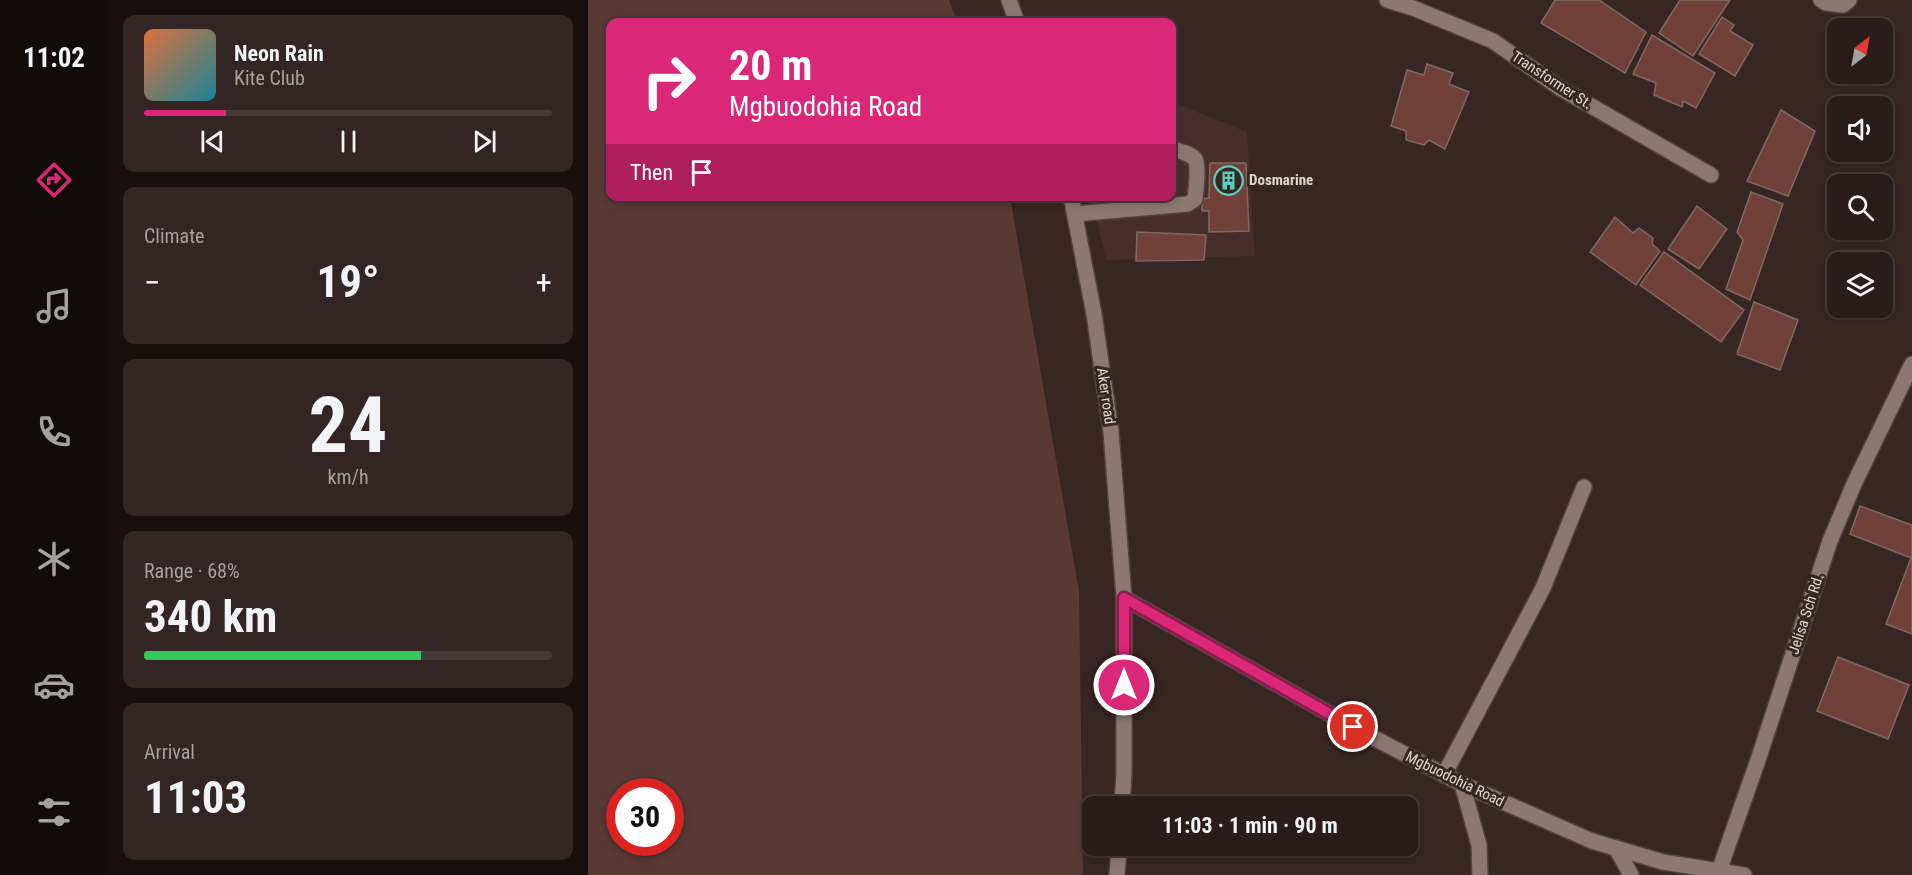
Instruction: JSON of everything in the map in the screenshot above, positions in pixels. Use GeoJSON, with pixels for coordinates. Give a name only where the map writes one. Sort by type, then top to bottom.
{"type":"FeatureCollection","features":[{"type":"Feature","properties":{"kind":"street"},"geometry":{"type":"LineString","coordinates":[[1009,0],[1016,18]]}},
{"type":"Feature","properties":{"kind":"street","name":"Transformer St."},"geometry":{"type":"LineString","coordinates":[[1387,0],[1413,8],[1493,41],[1560,88],[1711,175]]}},
{"type":"Feature","properties":{"kind":"street"},"geometry":{"type":"LineString","coordinates":[[1821,0],[1826,3],[1844,5],[1849,0]]}},
{"type":"Feature","properties":{"kind":"street"},"geometry":{"type":"LineString","coordinates":[[1075,214],[1131,203],[1188,204],[1195,199],[1197,163],[1194,158],[1176,150]]}},
{"type":"Feature","properties":{"kind":"street","name":"Aker road"},"geometry":{"type":"LineString","coordinates":[[1072,201],[1094,314],[1111,432],[1124,598],[1122,796]]}},
{"type":"Feature","properties":{"kind":"street","name":"Jelisa Sch Rd."},"geometry":{"type":"LineString","coordinates":[[1719,871],[1830,542],[1854,483],[1912,364]]}},
{"type":"Feature","properties":{"kind":"street"},"geometry":{"type":"LineString","coordinates":[[1444,775],[1543,588],[1584,487]]}},
{"type":"Feature","properties":{"kind":"street","name":"Mgbuodohia Road"},"geometry":{"type":"LineString","coordinates":[[1124,598],[1353,727],[1462,784],[1592,841],[1663,862],[1744,875]]}},
{"type":"Feature","properties":{"kind":"street"},"geometry":{"type":"LineString","coordinates":[[1462,784],[1479,845],[1480,875]]}},
{"type":"Feature","properties":{"kind":"street"},"geometry":{"type":"LineString","coordinates":[[1616,848],[1631,875]]}},
{"type":"Feature","properties":{"kind":"street"},"geometry":{"type":"LineString","coordinates":[[1118,875],[1119,856]]}},
{"type":"Feature","properties":{"kind":"shaded area"},"geometry":{"type":"Polygon","coordinates":[[[588,0],[949,0],[956,18],[606,18],[606,201],[1011,201],[1079,591],[1083,875],[588,875],[588,0]]]}},
{"type":"Feature","properties":{"kind":"shaded area"},"geometry":{"type":"Polygon","coordinates":[[[1176,104],[1247,132],[1255,256],[1106,260],[1093,201],[1176,201],[1176,104]]]}},
{"type":"Feature","properties":{"kind":"building"},"geometry":{"type":"Polygon","coordinates":[[[1555,0],[1599,0],[1646,32],[1625,73],[1541,23],[1555,0]]]}},
{"type":"Feature","properties":{"kind":"building"},"geometry":{"type":"Polygon","coordinates":[[[1680,0],[1730,0],[1693,56],[1659,33],[1680,0]]]}},
{"type":"Feature","properties":{"kind":"building"},"geometry":{"type":"Polygon","coordinates":[[[1722,17],[1734,25],[1730,31],[1753,45],[1735,76],[1699,54],[1722,17]]]}},
{"type":"Feature","properties":{"kind":"building"},"geometry":{"type":"Polygon","coordinates":[[[1652,35],[1715,73],[1696,108],[1683,101],[1682,107],[1654,95],[1656,83],[1633,74],[1652,35]]]}},
{"type":"Feature","properties":{"kind":"building"},"geometry":{"type":"Polygon","coordinates":[[[1427,64],[1453,73],[1449,84],[1469,92],[1445,149],[1429,140],[1424,145],[1406,140],[1406,131],[1391,126],[1407,70],[1424,75],[1427,64]]]}},
{"type":"Feature","properties":{"kind":"building"},"geometry":{"type":"Polygon","coordinates":[[[1781,110],[1815,131],[1788,196],[1747,181],[1781,110]]]}},
{"type":"Feature","properties":{"kind":"building","name":"Dosmarine"},"geometry":{"type":"Polygon","coordinates":[[[1210,163],[1246,163],[1249,231],[1209,232],[1209,211],[1202,211],[1202,199],[1209,198],[1210,163]]]}},
{"type":"Feature","properties":{"kind":"building"},"geometry":{"type":"Polygon","coordinates":[[[1751,192],[1783,204],[1750,300],[1726,289],[1743,240],[1737,232],[1751,192]]]}},
{"type":"Feature","properties":{"kind":"building"},"geometry":{"type":"Polygon","coordinates":[[[1697,206],[1727,229],[1699,269],[1668,249],[1697,206]]]}},
{"type":"Feature","properties":{"kind":"building"},"geometry":{"type":"Polygon","coordinates":[[[1615,217],[1633,233],[1639,228],[1653,238],[1652,244],[1660,251],[1636,285],[1590,252],[1615,217]]]}},
{"type":"Feature","properties":{"kind":"building"},"geometry":{"type":"Polygon","coordinates":[[[1137,232],[1206,235],[1204,260],[1136,261],[1137,232]]]}},
{"type":"Feature","properties":{"kind":"building"},"geometry":{"type":"Polygon","coordinates":[[[1664,252],[1744,310],[1721,342],[1640,285],[1664,252]]]}},
{"type":"Feature","properties":{"kind":"building"},"geometry":{"type":"Polygon","coordinates":[[[1754,302],[1798,320],[1780,370],[1737,354],[1754,302]]]}},
{"type":"Feature","properties":{"kind":"building"},"geometry":{"type":"Polygon","coordinates":[[[1860,506],[1912,525],[1912,634],[1886,624],[1911,558],[1850,534],[1860,506]]]}},
{"type":"Feature","properties":{"kind":"building"},"geometry":{"type":"Polygon","coordinates":[[[1838,657],[1909,685],[1888,739],[1817,711],[1838,657]]]}},
{"type":"Feature","properties":{"kind":"place","name":"Dosmarine"},"geometry":{"type":"Point","coordinates":[1228,180]}},
{"type":"Feature","properties":{"kind":"route"},"geometry":{"type":"LineString","coordinates":[[1124,685],[1124,598],[1353,727]]}}]}
